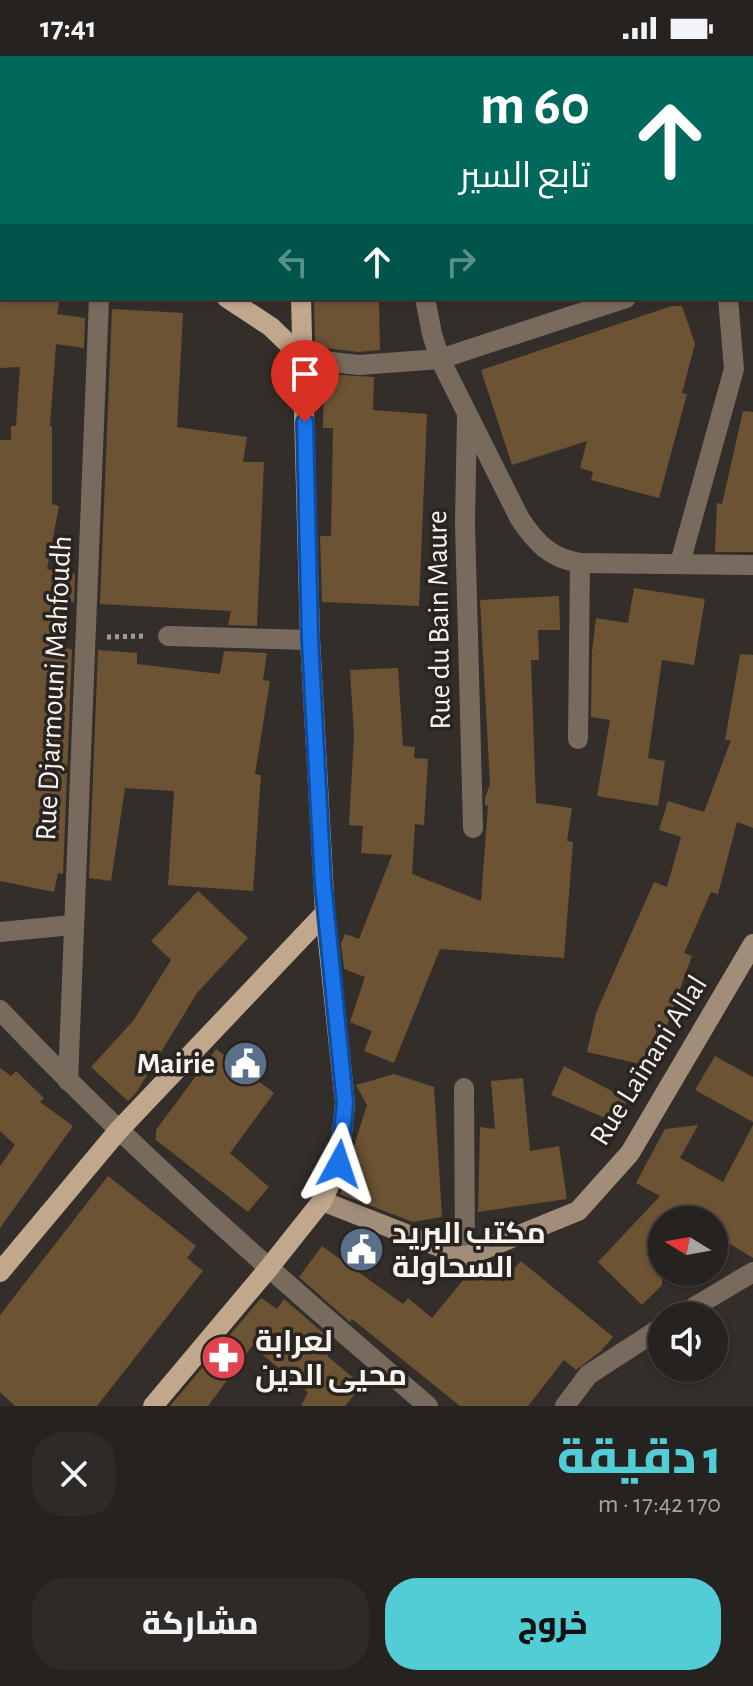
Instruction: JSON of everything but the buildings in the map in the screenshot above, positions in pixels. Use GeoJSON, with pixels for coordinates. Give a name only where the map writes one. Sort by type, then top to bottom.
{"type":"FeatureCollection","features":[{"type":"Feature","properties":{"kind":"main road"},"geometry":{"type":"LineString","coordinates":[[230,300],[271,327],[304,359]]}},
{"type":"Feature","properties":{"kind":"main road"},"geometry":{"type":"LineString","coordinates":[[153,1406],[322,1201],[339,1164],[345,1103],[325,913],[310,640],[301,300]]}},
{"type":"Feature","properties":{"kind":"main road"},"geometry":{"type":"LineString","coordinates":[[0,1272],[118,1131],[325,913]]}},
{"type":"Feature","properties":{"kind":"main road","name":"Rue Laïnani Allal"},"geometry":{"type":"LineString","coordinates":[[465,1257],[578,1211],[630,1153],[753,944]]}},
{"type":"Feature","properties":{"kind":"main road"},"geometry":{"type":"LineString","coordinates":[[322,1201],[465,1257]]}},
{"type":"Feature","properties":{"kind":"street","name":"Rue Djarmouni Mahfoudh"},"geometry":{"type":"LineString","coordinates":[[68,1081],[99,300]]}},
{"type":"Feature","properties":{"kind":"street"},"geometry":{"type":"LineString","coordinates":[[425,300],[440,359],[520,519],[547,552],[580,563],[753,565]]}},
{"type":"Feature","properties":{"kind":"street"},"geometry":{"type":"LineString","coordinates":[[680,563],[734,369],[728,300]]}},
{"type":"Feature","properties":{"kind":"street"},"geometry":{"type":"LineString","coordinates":[[304,359],[359,365],[440,359],[603,302]]}},
{"type":"Feature","properties":{"kind":"street","name":"Rue du Bain Maure"},"geometry":{"type":"LineString","coordinates":[[467,410],[465,523],[473,828]]}},
{"type":"Feature","properties":{"kind":"street"},"geometry":{"type":"LineString","coordinates":[[578,739],[580,563]]}},
{"type":"Feature","properties":{"kind":"street"},"geometry":{"type":"LineString","coordinates":[[168,636],[310,640]]}},
{"type":"Feature","properties":{"kind":"street"},"geometry":{"type":"LineString","coordinates":[[0,932],[72,925]]}},
{"type":"Feature","properties":{"kind":"street"},"geometry":{"type":"LineString","coordinates":[[0,1010],[118,1131],[268,1269],[428,1406]]}},
{"type":"Feature","properties":{"kind":"street"},"geometry":{"type":"LineString","coordinates":[[464,1088],[465,1257]]}},
{"type":"Feature","properties":{"kind":"street"},"geometry":{"type":"LineString","coordinates":[[703,1302],[753,1272]]}},
{"type":"Feature","properties":{"kind":"street"},"geometry":{"type":"LineString","coordinates":[[565,1406],[588,1375],[648,1336]]}},
{"type":"Feature","properties":{"kind":"path"},"geometry":{"type":"LineString","coordinates":[[86,637],[168,636]]}},
{"type":"Feature","properties":{"kind":"place","name":"Mairie"},"geometry":{"type":"Point","coordinates":[246,1063]}},
{"type":"Feature","properties":{"kind":"place","name":"مكتب البريد السحاولة"},"geometry":{"type":"Point","coordinates":[361,1250]}},
{"type":"Feature","properties":{"kind":"place","name":"لعرابة محيى الدين"},"geometry":{"type":"Point","coordinates":[224,1358]}},
{"type":"Feature","properties":{"kind":"route"},"geometry":{"type":"LineString","coordinates":[[305,422],[310,640],[323,883],[345,1103],[339,1164]]}}]}
